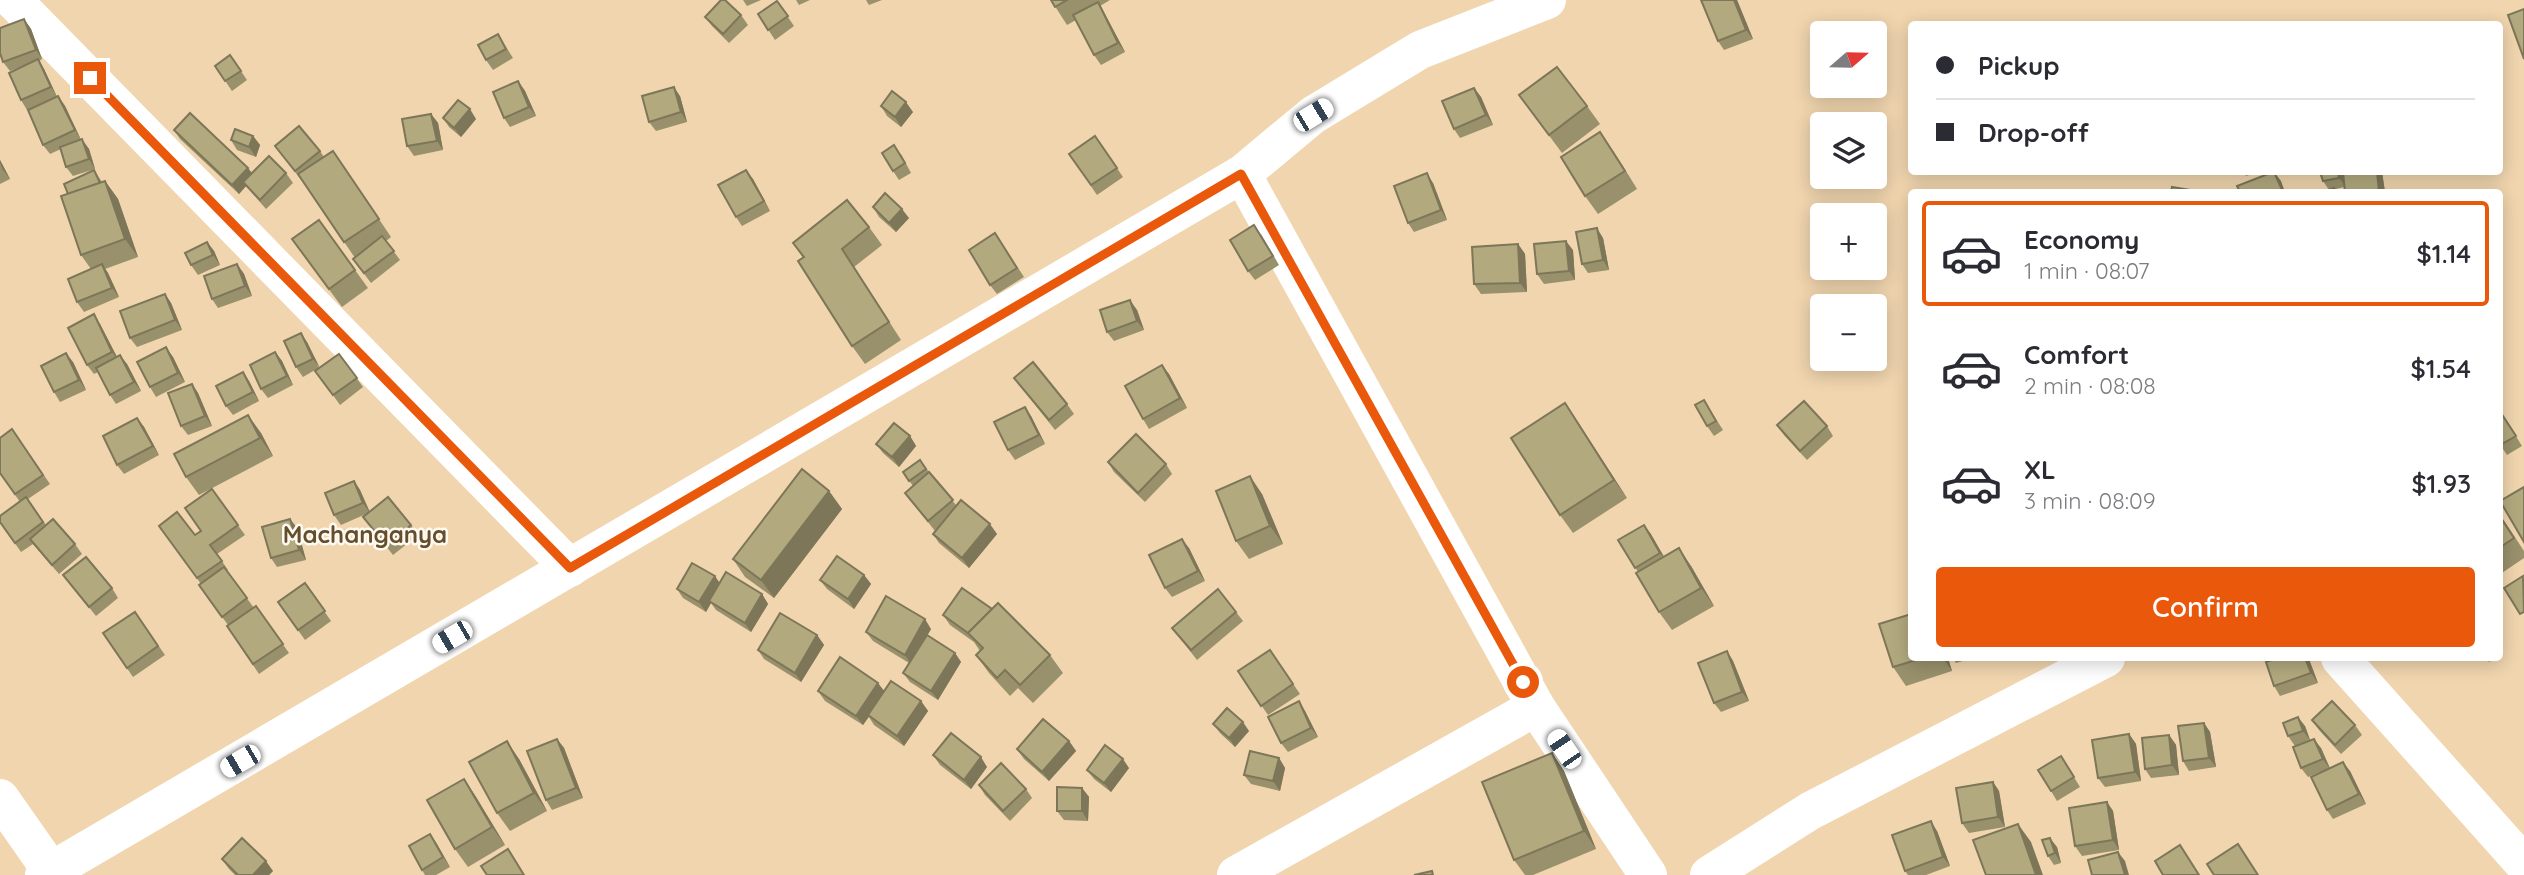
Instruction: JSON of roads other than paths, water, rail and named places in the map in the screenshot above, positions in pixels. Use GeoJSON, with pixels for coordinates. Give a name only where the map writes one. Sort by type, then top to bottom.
{"type":"FeatureCollection","features":[{"type":"Feature","properties":{"kind":"street"},"geometry":{"type":"LineString","coordinates":[[13,0],[570,568]]}},
{"type":"Feature","properties":{"kind":"street"},"geometry":{"type":"LineString","coordinates":[[0,799],[49,874],[1241,174],[1313,115],[1420,50],[1548,0]]}},
{"type":"Feature","properties":{"kind":"street"},"geometry":{"type":"LineString","coordinates":[[1241,174],[1536,707],[1648,875]]}},
{"type":"Feature","properties":{"kind":"street"},"geometry":{"type":"LineString","coordinates":[[1709,875],[1810,811],[2100,661]]}},
{"type":"Feature","properties":{"kind":"street"},"geometry":{"type":"LineString","coordinates":[[2343,661],[2524,864]]}},
{"type":"Feature","properties":{"kind":"street"},"geometry":{"type":"LineString","coordinates":[[1236,875],[1536,707]]}},
{"type":"Feature","properties":{"kind":"district","name":"Machanganya"},"geometry":{"type":"Point","coordinates":[365,535]}}]}
